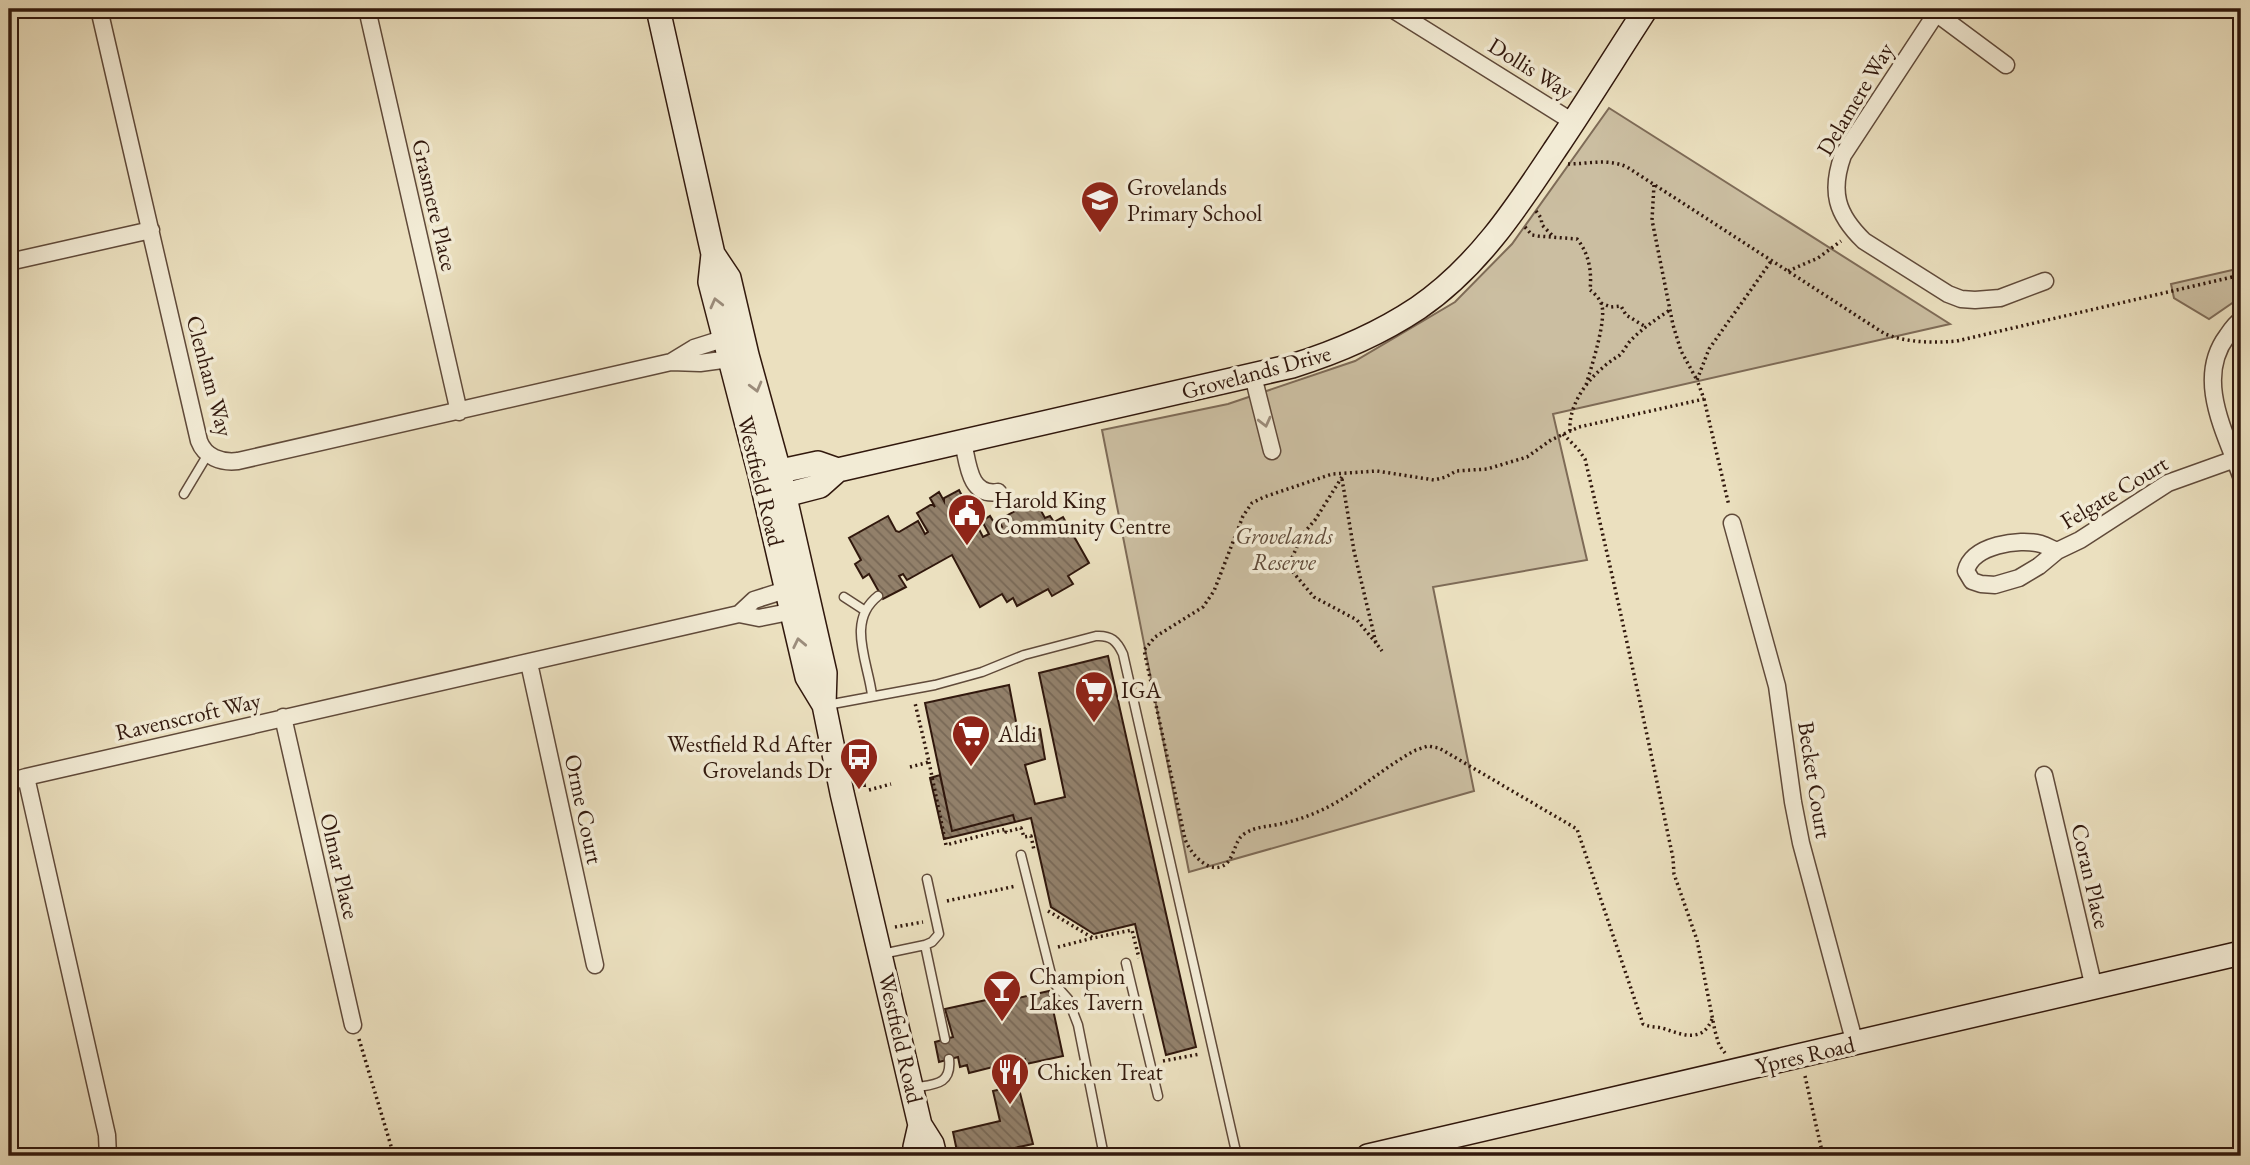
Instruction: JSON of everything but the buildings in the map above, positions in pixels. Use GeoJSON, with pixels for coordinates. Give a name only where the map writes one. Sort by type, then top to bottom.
{"type":"FeatureCollection","features":[{"type":"Feature","properties":{"kind":"street","name":"Clenham Way"},"geometry":{"type":"LineString","coordinates":[[99,9],[199,441],[208,454],[220,460],[238,461],[671,362],[700,363],[736,346]]}},
{"type":"Feature","properties":{"kind":"street","name":"Grasmere Place"},"geometry":{"type":"LineString","coordinates":[[367,9],[459,412]]}},
{"type":"Feature","properties":{"kind":"street","name":"Westfield Road"},"geometry":{"type":"LineString","coordinates":[[658,9],[713,254],[710,282],[736,346],[770,473],[798,598],[807,677],[824,705],[920,1125],[932,1144],[935,1156]]}},
{"type":"Feature","properties":{"kind":"street","name":"Dollis Way"},"geometry":{"type":"LineString","coordinates":[[1392,9],[1573,122]]}},
{"type":"Feature","properties":{"kind":"street","name":"Grovelands Drive"},"geometry":{"type":"LineString","coordinates":[[775,498],[820,486],[838,470],[1292,366],[1339,350],[1389,326],[1447,285],[1491,240],[1520,202],[1646,9]]}},
{"type":"Feature","properties":{"kind":"street"},"geometry":{"type":"LineString","coordinates":[[1937,11],[2006,65]]}},
{"type":"Feature","properties":{"kind":"street","name":"Delamere Way"},"geometry":{"type":"LineString","coordinates":[[1849,224],[1838,205],[1836,188],[1843,155],[1937,11]]}},
{"type":"Feature","properties":{"kind":"street"},"geometry":{"type":"LineString","coordinates":[[1849,224],[1864,241],[1884,256],[1961,299],[2000,298],[2045,281]]}},
{"type":"Feature","properties":{"kind":"street"},"geometry":{"type":"LineString","coordinates":[[9,262],[151,230]]}},
{"type":"Feature","properties":{"kind":"street"},"geometry":{"type":"LineString","coordinates":[[2241,320],[2218,348],[2211,376],[2216,405],[2241,476]]}},
{"type":"Feature","properties":{"kind":"street"},"geometry":{"type":"LineString","coordinates":[[1253,376],[1272,451]]}},
{"type":"Feature","properties":{"kind":"street"},"geometry":{"type":"LineString","coordinates":[[963,442],[971,479],[976,487],[989,493],[998,492]]}},
{"type":"Feature","properties":{"kind":"street","name":"Felgate Court"},"geometry":{"type":"LineString","coordinates":[[2057,551],[2040,544],[1994,547],[1975,555],[1966,571],[1972,581],[1981,584],[2007,583],[2029,573],[2057,551],[2080,540],[2168,483],[2235,459]]}},
{"type":"Feature","properties":{"kind":"street","name":"Grovelands Drive"},"geometry":{"type":"LineString","coordinates":[[770,473],[818,463],[838,470]]}},
{"type":"Feature","properties":{"kind":"street","name":"Becket Court"},"geometry":{"type":"LineString","coordinates":[[1732,523],[1777,686],[1801,843],[1855,1044]]}},
{"type":"Feature","properties":{"kind":"street","name":"Ravenscroft Way"},"geometry":{"type":"LineString","coordinates":[[9,782],[739,614],[759,618],[798,598]]}},
{"type":"Feature","properties":{"kind":"street","name":"Ravenscroft Way"},"geometry":{"type":"LineString","coordinates":[[739,614],[754,600],[798,598]]}},
{"type":"Feature","properties":{"kind":"street","name":"Orme Court"},"geometry":{"type":"LineString","coordinates":[[529,663],[595,965]]}},
{"type":"Feature","properties":{"kind":"street","name":"Olmar Place"},"geometry":{"type":"LineString","coordinates":[[283,718],[353,1025]]}},
{"type":"Feature","properties":{"kind":"street","name":"Coran Place"},"geometry":{"type":"LineString","coordinates":[[2044,775],[2094,988]]}},
{"type":"Feature","properties":{"kind":"street"},"geometry":{"type":"LineString","coordinates":[[26,777],[107,1135],[108,1156]]}},
{"type":"Feature","properties":{"kind":"street","name":"Ypres Road"},"geometry":{"type":"LineString","coordinates":[[1368,1156],[1429,1149],[1855,1044],[2241,953]]}},
{"type":"Feature","properties":{"kind":"street","name":"Westfield Road"},"geometry":{"type":"LineString","coordinates":[[917,1156],[915,1147],[920,1125]]}},
{"type":"Feature","properties":{"kind":"lane"},"geometry":{"type":"LineString","coordinates":[[184,494],[208,454]]}},
{"type":"Feature","properties":{"kind":"lane"},"geometry":{"type":"LineString","coordinates":[[872,695],[860,633],[864,610],[878,596]]}},
{"type":"Feature","properties":{"kind":"lane"},"geometry":{"type":"LineString","coordinates":[[845,597],[864,610]]}},
{"type":"Feature","properties":{"kind":"lane"},"geometry":{"type":"LineString","coordinates":[[824,705],[935,685],[982,672],[1024,655],[1096,636],[1108,636],[1118,643],[1123,654],[1237,1156]]}},
{"type":"Feature","properties":{"kind":"lane"},"geometry":{"type":"LineString","coordinates":[[1021,855],[1053,982],[1068,999],[1078,1026],[1104,1156]]}},
{"type":"Feature","properties":{"kind":"lane"},"geometry":{"type":"LineString","coordinates":[[881,954],[925,945],[939,934],[927,879]]}},
{"type":"Feature","properties":{"kind":"lane"},"geometry":{"type":"LineString","coordinates":[[925,945],[945,1039]]}},
{"type":"Feature","properties":{"kind":"lane"},"geometry":{"type":"LineString","coordinates":[[1126,962],[1158,1096]]}},
{"type":"Feature","properties":{"kind":"lane"},"geometry":{"type":"LineString","coordinates":[[912,1088],[941,1082],[947,1078],[950,1070],[949,1059]]}},
{"type":"Feature","properties":{"kind":"path"},"geometry":{"type":"LineString","coordinates":[[1654,185],[1652,220],[1676,338],[1704,400],[1725,479],[1732,523]]}},
{"type":"Feature","properties":{"kind":"path"},"geometry":{"type":"LineString","coordinates":[[1533,208],[1541,218],[1542,225],[1554,237]]}},
{"type":"Feature","properties":{"kind":"path"},"geometry":{"type":"LineString","coordinates":[[1522,224],[1532,235],[1577,239],[1589,264],[1590,290],[1601,303],[1611,307],[1621,306],[1626,315],[1646,327]]}},
{"type":"Feature","properties":{"kind":"path"},"geometry":{"type":"LineString","coordinates":[[1788,271],[1833,248],[1849,224]]}},
{"type":"Feature","properties":{"kind":"path"},"geometry":{"type":"LineString","coordinates":[[1697,380],[1709,349],[1772,260]]}},
{"type":"Feature","properties":{"kind":"path"},"geometry":{"type":"LineString","coordinates":[[1586,385],[1603,322],[1601,303]]}},
{"type":"Feature","properties":{"kind":"path"},"geometry":{"type":"LineString","coordinates":[[1570,431],[1571,409],[1586,385],[1646,327],[1670,310]]}},
{"type":"Feature","properties":{"kind":"path"},"geometry":{"type":"LineString","coordinates":[[1704,400],[1579,427],[1551,439],[1527,457],[1487,469],[1456,471],[1434,480],[1377,471],[1342,475],[1264,496],[1252,503],[1243,516],[1209,600],[1193,614],[1155,637],[1144,650],[1188,848],[1195,856],[1209,865],[1222,867],[1240,836],[1246,832],[1317,812],[1416,750],[1428,746],[1439,748],[1577,829],[1643,1024],[1689,1036],[1700,1035],[1712,1019]]}},
{"type":"Feature","properties":{"kind":"path"},"geometry":{"type":"LineString","coordinates":[[1563,434],[1585,459],[1651,749],[1674,874],[1697,940],[1719,1045],[1730,1059]]}},
{"type":"Feature","properties":{"kind":"path"},"geometry":{"type":"LineString","coordinates":[[1342,475],[1354,551],[1376,643]]}},
{"type":"Feature","properties":{"kind":"path"},"geometry":{"type":"LineString","coordinates":[[1342,475],[1315,520],[1303,534],[1290,562],[1292,571],[1314,597],[1357,620],[1381,651]]}},
{"type":"Feature","properties":{"kind":"path"},"geometry":{"type":"LineString","coordinates":[[915,703],[946,845],[1006,829],[1021,828],[1024,837],[1031,836],[1035,858]]}},
{"type":"Feature","properties":{"kind":"path"},"geometry":{"type":"LineString","coordinates":[[911,767],[929,762]]}},
{"type":"Feature","properties":{"kind":"path"},"geometry":{"type":"LineString","coordinates":[[869,790],[891,785]]}},
{"type":"Feature","properties":{"kind":"path"},"geometry":{"type":"LineString","coordinates":[[947,901],[1019,886]]}},
{"type":"Feature","properties":{"kind":"path"},"geometry":{"type":"LineString","coordinates":[[1045,901],[1051,922]]}},
{"type":"Feature","properties":{"kind":"path"},"geometry":{"type":"LineString","coordinates":[[1048,911],[1093,938]]}},
{"type":"Feature","properties":{"kind":"path"},"geometry":{"type":"LineString","coordinates":[[894,928],[925,922]]}},
{"type":"Feature","properties":{"kind":"path"},"geometry":{"type":"LineString","coordinates":[[1058,947],[1072,946],[1093,938],[1132,930],[1142,969]]}},
{"type":"Feature","properties":{"kind":"path"},"geometry":{"type":"LineString","coordinates":[[353,1025],[394,1156]]}},
{"type":"Feature","properties":{"kind":"path"},"geometry":{"type":"LineString","coordinates":[[1160,1048],[1163,1062],[1203,1053]]}},
{"type":"Feature","properties":{"kind":"path"},"geometry":{"type":"LineString","coordinates":[[1194,1055],[1195,1062]]}},
{"type":"Feature","properties":{"kind":"path"},"geometry":{"type":"LineString","coordinates":[[1166,1061],[1167,1067]]}},
{"type":"Feature","properties":{"kind":"path"},"geometry":{"type":"LineString","coordinates":[[1804,1070],[1823,1156]]}},
{"type":"Feature","properties":{"kind":"green space","name":"Grovelands Reserve"},"geometry":{"type":"Polygon","coordinates":[[[1609,108],[1950,324],[1553,414],[1587,560],[1433,587],[1474,791],[1189,872],[1102,430],[1228,404],[1355,361],[1455,302],[1512,244],[1609,108]]]}},
{"type":"Feature","properties":{"kind":"green space"},"geometry":{"type":"Polygon","coordinates":[[[2241,268],[2241,297],[2209,319],[2174,298],[2171,284],[2241,268]]]}},
{"type":"Feature","properties":{"kind":"place","name":"Grovelands Primary School"},"geometry":{"type":"Point","coordinates":[1100,234]}},
{"type":"Feature","properties":{"kind":"place","name":"Harold King Community Centre"},"geometry":{"type":"Point","coordinates":[967,547]}},
{"type":"Feature","properties":{"kind":"place","name":"IGA"},"geometry":{"type":"Point","coordinates":[1094,724]}},
{"type":"Feature","properties":{"kind":"place","name":"Aldi"},"geometry":{"type":"Point","coordinates":[971,768]}},
{"type":"Feature","properties":{"kind":"place","name":"Westfield Rd After Grovelands Dr"},"geometry":{"type":"Point","coordinates":[859,791]}},
{"type":"Feature","properties":{"kind":"place","name":"Champion Lakes Tavern"},"geometry":{"type":"Point","coordinates":[1002,1023]}},
{"type":"Feature","properties":{"kind":"place","name":"Chicken Treat"},"geometry":{"type":"Point","coordinates":[1010,1106]}}]}
